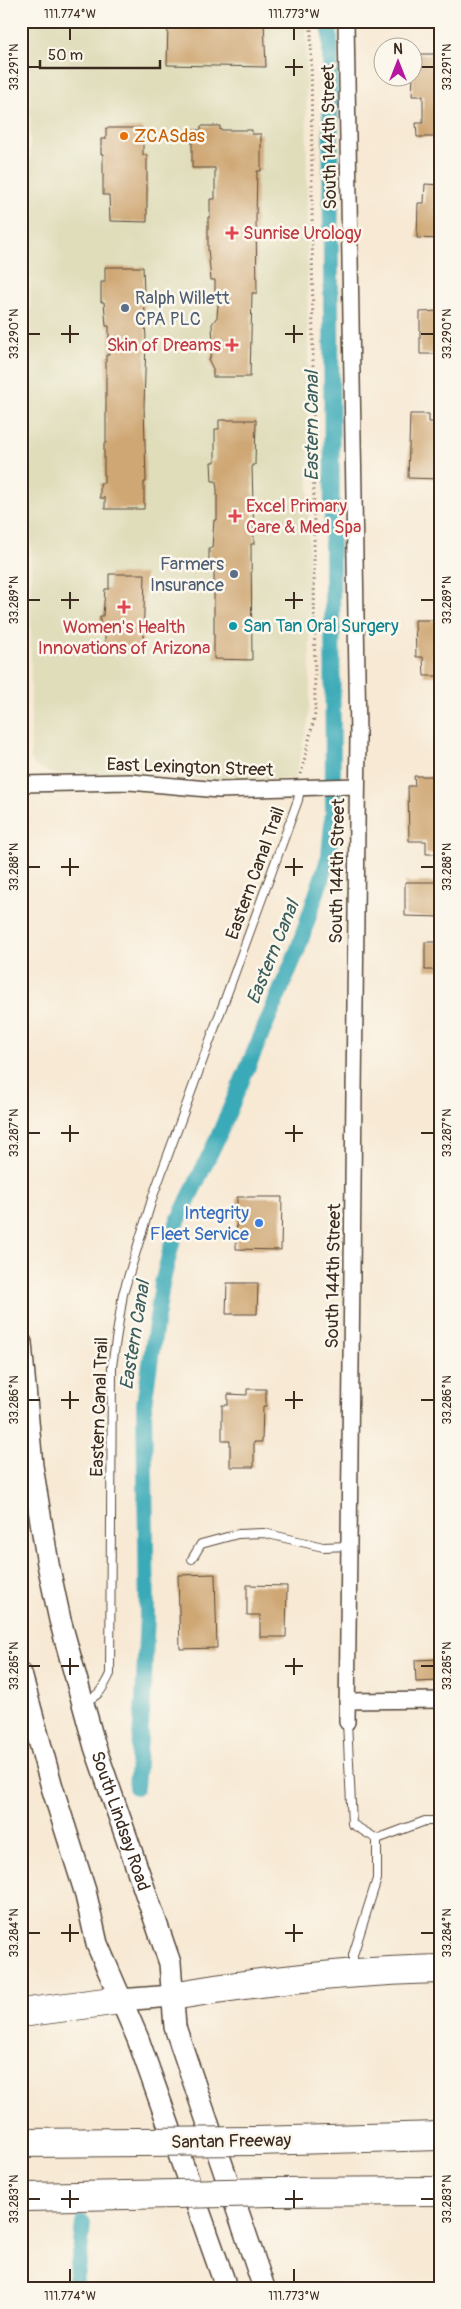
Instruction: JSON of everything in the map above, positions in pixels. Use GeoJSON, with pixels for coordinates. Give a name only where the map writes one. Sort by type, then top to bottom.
{"type":"FeatureCollection","features":[{"type":"Feature","properties":{"kind":"highway"},"geometry":{"type":"LineString","coordinates":[[172,1996],[232,1986],[353,1973],[440,1969]]}},
{"type":"Feature","properties":{"kind":"highway"},"geometry":{"type":"LineString","coordinates":[[21,2013],[120,2000]]}},
{"type":"Feature","properties":{"kind":"highway","name":"Santan Freeway"},"geometry":{"type":"LineString","coordinates":[[21,2143],[255,2141],[440,2136]]}},
{"type":"Feature","properties":{"kind":"highway"},"geometry":{"type":"LineString","coordinates":[[24,2197],[440,2191]]}},
{"type":"Feature","properties":{"kind":"main road","name":"South Lindsay Road"},"geometry":{"type":"LineString","coordinates":[[21,1343],[32,1466],[48,1564],[81,1701],[95,1747],[170,1963],[175,2027],[264,2288]]}},
{"type":"Feature","properties":{"kind":"main road"},"geometry":{"type":"LineString","coordinates":[[21,1674],[25,1704],[85,1891],[97,1944],[138,2039],[224,2280],[224,2288]]}},
{"type":"Feature","properties":{"kind":"main road"},"geometry":{"type":"LineString","coordinates":[[120,2000],[172,1996]]}},
{"type":"Feature","properties":{"kind":"street","name":"South 144th Street"},"geometry":{"type":"LineString","coordinates":[[346,21],[358,735],[351,786],[347,1722]]}},
{"type":"Feature","properties":{"kind":"street","name":"East Lexington Street"},"geometry":{"type":"LineString","coordinates":[[21,784],[130,782],[219,790],[351,786]]}},
{"type":"Feature","properties":{"kind":"street"},"geometry":{"type":"LineString","coordinates":[[347,1701],[440,1700]]}},
{"type":"Feature","properties":{"kind":"lane","name":"Eastern Canal Trail"},"geometry":{"type":"LineString","coordinates":[[81,1701],[92,1699],[101,1691],[110,1674],[112,1366],[123,1294],[153,1196],[298,800],[305,788]]}},
{"type":"Feature","properties":{"kind":"lane"},"geometry":{"type":"LineString","coordinates":[[192,1559],[201,1544],[238,1534],[264,1533],[323,1547],[349,1546]]}},
{"type":"Feature","properties":{"kind":"lane"},"geometry":{"type":"LineString","coordinates":[[347,1722],[352,1824],[377,1839]]}},
{"type":"Feature","properties":{"kind":"lane"},"geometry":{"type":"LineString","coordinates":[[377,1839],[425,1821],[440,1821]]}},
{"type":"Feature","properties":{"kind":"lane"},"geometry":{"type":"LineString","coordinates":[[353,1973],[353,1955],[377,1879],[377,1839]]}},
{"type":"Feature","properties":{"kind":"path","name":"Eastern Canal Trail"},"geometry":{"type":"LineString","coordinates":[[305,788],[315,714],[310,21]]}},
{"type":"Feature","properties":{"kind":"shaded area"},"geometry":{"type":"Polygon","coordinates":[[[30,21],[306,21],[310,699],[308,722],[295,779],[213,780],[146,773],[53,774],[35,766],[31,759],[30,21]]]}},
{"type":"Feature","properties":{"kind":"building"},"geometry":{"type":"Polygon","coordinates":[[[168,21],[264,21],[266,67],[167,65],[168,21]]]}},
{"type":"Feature","properties":{"kind":"building"},"geometry":{"type":"Polygon","coordinates":[[[424,54],[440,54],[440,137],[417,137],[416,123],[423,123],[423,96],[412,96],[412,88],[424,88],[424,54]]]}},
{"type":"Feature","properties":{"kind":"building"},"geometry":{"type":"Polygon","coordinates":[[[201,126],[220,126],[220,130],[252,130],[252,134],[261,134],[261,171],[257,171],[257,293],[252,293],[250,377],[213,377],[213,369],[209,361],[213,348],[212,324],[217,317],[219,293],[215,293],[215,280],[211,280],[208,249],[208,217],[210,217],[210,199],[215,199],[215,168],[192,168],[192,130],[201,130],[201,126]]]}},
{"type":"Feature","properties":{"kind":"building"},"geometry":{"type":"Polygon","coordinates":[[[106,128],[143,128],[143,155],[147,155],[147,222],[110,221],[109,195],[103,195],[103,154],[101,154],[101,139],[106,139],[106,128]]]}},
{"type":"Feature","properties":{"kind":"building"},"geometry":{"type":"Polygon","coordinates":[[[425,184],[440,185],[440,239],[417,238],[418,203],[424,203],[425,184]]]}},
{"type":"Feature","properties":{"kind":"building"},"geometry":{"type":"Polygon","coordinates":[[[105,267],[143,267],[146,341],[144,406],[146,482],[144,482],[144,509],[105,509],[105,498],[100,498],[100,483],[104,483],[106,355],[109,355],[109,326],[106,326],[104,302],[101,302],[101,282],[105,282],[105,267]]]}},
{"type":"Feature","properties":{"kind":"building"},"geometry":{"type":"Polygon","coordinates":[[[440,311],[440,354],[420,354],[420,312],[440,311]]]}},
{"type":"Feature","properties":{"kind":"building"},"geometry":{"type":"Polygon","coordinates":[[[410,414],[429,414],[429,422],[440,422],[440,479],[408,478],[410,414]]]}},
{"type":"Feature","properties":{"kind":"building"},"geometry":{"type":"Polygon","coordinates":[[[219,420],[256,420],[255,465],[252,465],[254,544],[251,544],[252,660],[214,659],[214,563],[209,563],[209,548],[212,548],[214,520],[217,520],[217,490],[216,481],[212,481],[211,462],[215,462],[215,429],[219,429],[219,420]]]}},
{"type":"Feature","properties":{"kind":"building","name":"Women's Health Innovations of Arizona"},"geometry":{"type":"Polygon","coordinates":[[[109,574],[145,574],[143,648],[105,648],[105,632],[100,632],[100,616],[103,616],[105,589],[109,589],[109,574]]]}},
{"type":"Feature","properties":{"kind":"building"},"geometry":{"type":"Polygon","coordinates":[[[415,620],[440,620],[440,676],[424,676],[423,657],[416,657],[415,620]]]}},
{"type":"Feature","properties":{"kind":"building"},"geometry":{"type":"Polygon","coordinates":[[[414,776],[440,776],[440,854],[426,854],[426,841],[409,841],[408,786],[415,786],[414,776]]]}},
{"type":"Feature","properties":{"kind":"building"},"geometry":{"type":"Polygon","coordinates":[[[405,882],[440,882],[440,917],[405,916],[405,882]]]}},
{"type":"Feature","properties":{"kind":"building"},"geometry":{"type":"Polygon","coordinates":[[[425,942],[440,942],[440,970],[425,970],[425,942]]]}},
{"type":"Feature","properties":{"kind":"building","name":"Integrity Fleet Service"},"geometry":{"type":"Polygon","coordinates":[[[237,1197],[282,1197],[281,1250],[236,1249],[237,1197]]]}},
{"type":"Feature","properties":{"kind":"building"},"geometry":{"type":"Polygon","coordinates":[[[227,1283],[258,1283],[257,1314],[226,1314],[227,1283]]]}},
{"type":"Feature","properties":{"kind":"building"},"geometry":{"type":"Polygon","coordinates":[[[247,1389],[266,1389],[266,1406],[263,1406],[262,1442],[254,1442],[254,1467],[230,1467],[230,1441],[222,1441],[222,1405],[228,1405],[228,1394],[247,1395],[247,1389]]]}},
{"type":"Feature","properties":{"kind":"building"},"geometry":{"type":"Polygon","coordinates":[[[215,1574],[217,1648],[180,1649],[178,1575],[215,1574]]]}},
{"type":"Feature","properties":{"kind":"building"},"geometry":{"type":"Polygon","coordinates":[[[247,1585],[287,1586],[286,1637],[260,1637],[260,1615],[247,1615],[247,1585]]]}},
{"type":"Feature","properties":{"kind":"building"},"geometry":{"type":"Polygon","coordinates":[[[440,1659],[440,1681],[416,1682],[415,1660],[440,1659]]]}},
{"type":"Feature","properties":{"kind":"waterway","name":"Eastern Canal"},"geometry":{"type":"LineString","coordinates":[[136,1787],[147,1615],[144,1404],[162,1284],[177,1223],[218,1137],[298,949],[329,856],[333,812],[330,21]]}},
{"type":"Feature","properties":{"kind":"waterway","name":"Eastern Canal"},"geometry":{"type":"LineString","coordinates":[[74,2285],[83,2223]]}},
{"type":"Feature","properties":{"kind":"place","name":"ZCASdas"},"geometry":{"type":"Point","coordinates":[124,136]}},
{"type":"Feature","properties":{"kind":"place","name":"Sunrise Urology"},"geometry":{"type":"Point","coordinates":[232,233]}},
{"type":"Feature","properties":{"kind":"place","name":"Ralph Willett CPA PLC"},"geometry":{"type":"Point","coordinates":[125,308]}},
{"type":"Feature","properties":{"kind":"place","name":"Skin of Dreams"},"geometry":{"type":"Point","coordinates":[232,345]}},
{"type":"Feature","properties":{"kind":"place","name":"Excel Primary Care & Med Spa"},"geometry":{"type":"Point","coordinates":[235,516]}},
{"type":"Feature","properties":{"kind":"place","name":"Farmers Insurance"},"geometry":{"type":"Point","coordinates":[234,574]}},
{"type":"Feature","properties":{"kind":"place","name":"Women's Health Innovations of Arizona"},"geometry":{"type":"Point","coordinates":[124,607]}},
{"type":"Feature","properties":{"kind":"place","name":"San Tan Oral Surgery"},"geometry":{"type":"Point","coordinates":[233,626]}},
{"type":"Feature","properties":{"kind":"place","name":"Integrity Fleet Service"},"geometry":{"type":"Point","coordinates":[259,1223]}}]}
